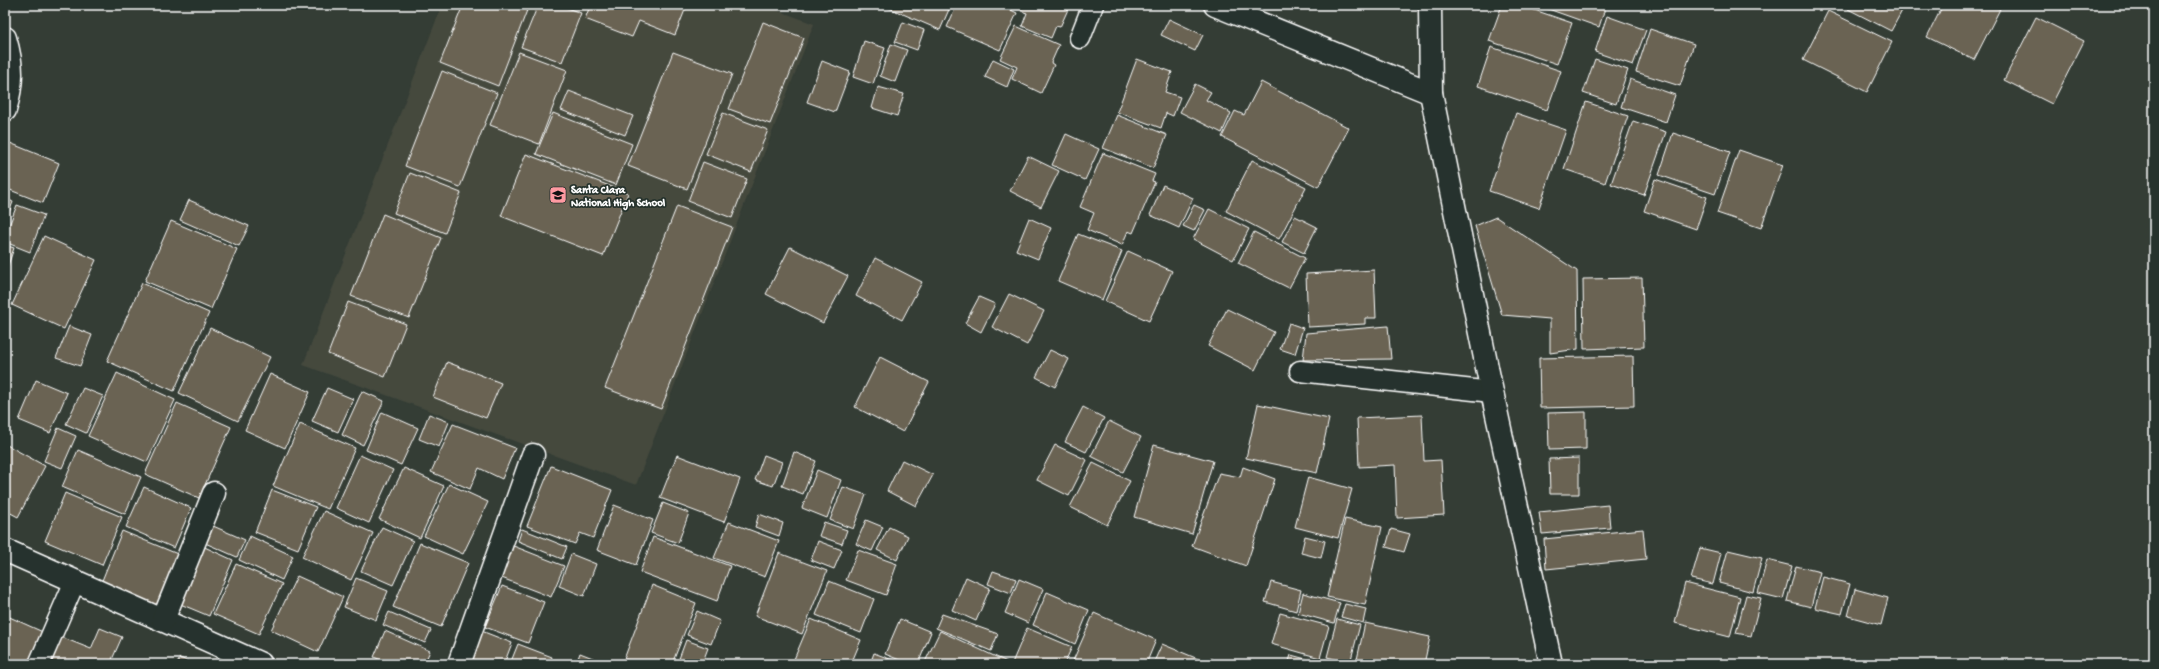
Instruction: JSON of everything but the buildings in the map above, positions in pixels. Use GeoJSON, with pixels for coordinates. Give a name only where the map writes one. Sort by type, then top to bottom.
{"type":"FeatureCollection","features":[{"type":"Feature","properties":{"kind":"street"},"geometry":{"type":"LineString","coordinates":[[1215,5],[1431,93]]}},
{"type":"Feature","properties":{"kind":"street"},"geometry":{"type":"LineString","coordinates":[[1430,5],[1431,93],[1492,392],[1552,664]]}},
{"type":"Feature","properties":{"kind":"street"},"geometry":{"type":"LineString","coordinates":[[5,110],[12,87],[7,50]]}},
{"type":"Feature","properties":{"kind":"street"},"geometry":{"type":"LineString","coordinates":[[459,664],[534,455]]}},
{"type":"Feature","properties":{"kind":"street"},"geometry":{"type":"LineString","coordinates":[[163,620],[214,493]]}},
{"type":"Feature","properties":{"kind":"street"},"geometry":{"type":"LineString","coordinates":[[5,550],[163,620],[233,658],[261,664]]}},
{"type":"Feature","properties":{"kind":"lane"},"geometry":{"type":"LineString","coordinates":[[1080,38],[1093,5]]}},
{"type":"Feature","properties":{"kind":"lane"},"geometry":{"type":"LineString","coordinates":[[1300,371],[1492,392]]}},
{"type":"Feature","properties":{"kind":"lane"},"geometry":{"type":"LineString","coordinates":[[40,664],[75,581]]}},
{"type":"Feature","properties":{"kind":"shaded area","name":"Santa Clara National High School"},"geometry":{"type":"Polygon","coordinates":[[[442,5],[764,5],[814,24],[636,485],[303,365],[442,5]]]}},
{"type":"Feature","properties":{"kind":"place","name":"Santa Clara National High School"},"geometry":{"type":"Point","coordinates":[558,195]}}]}
